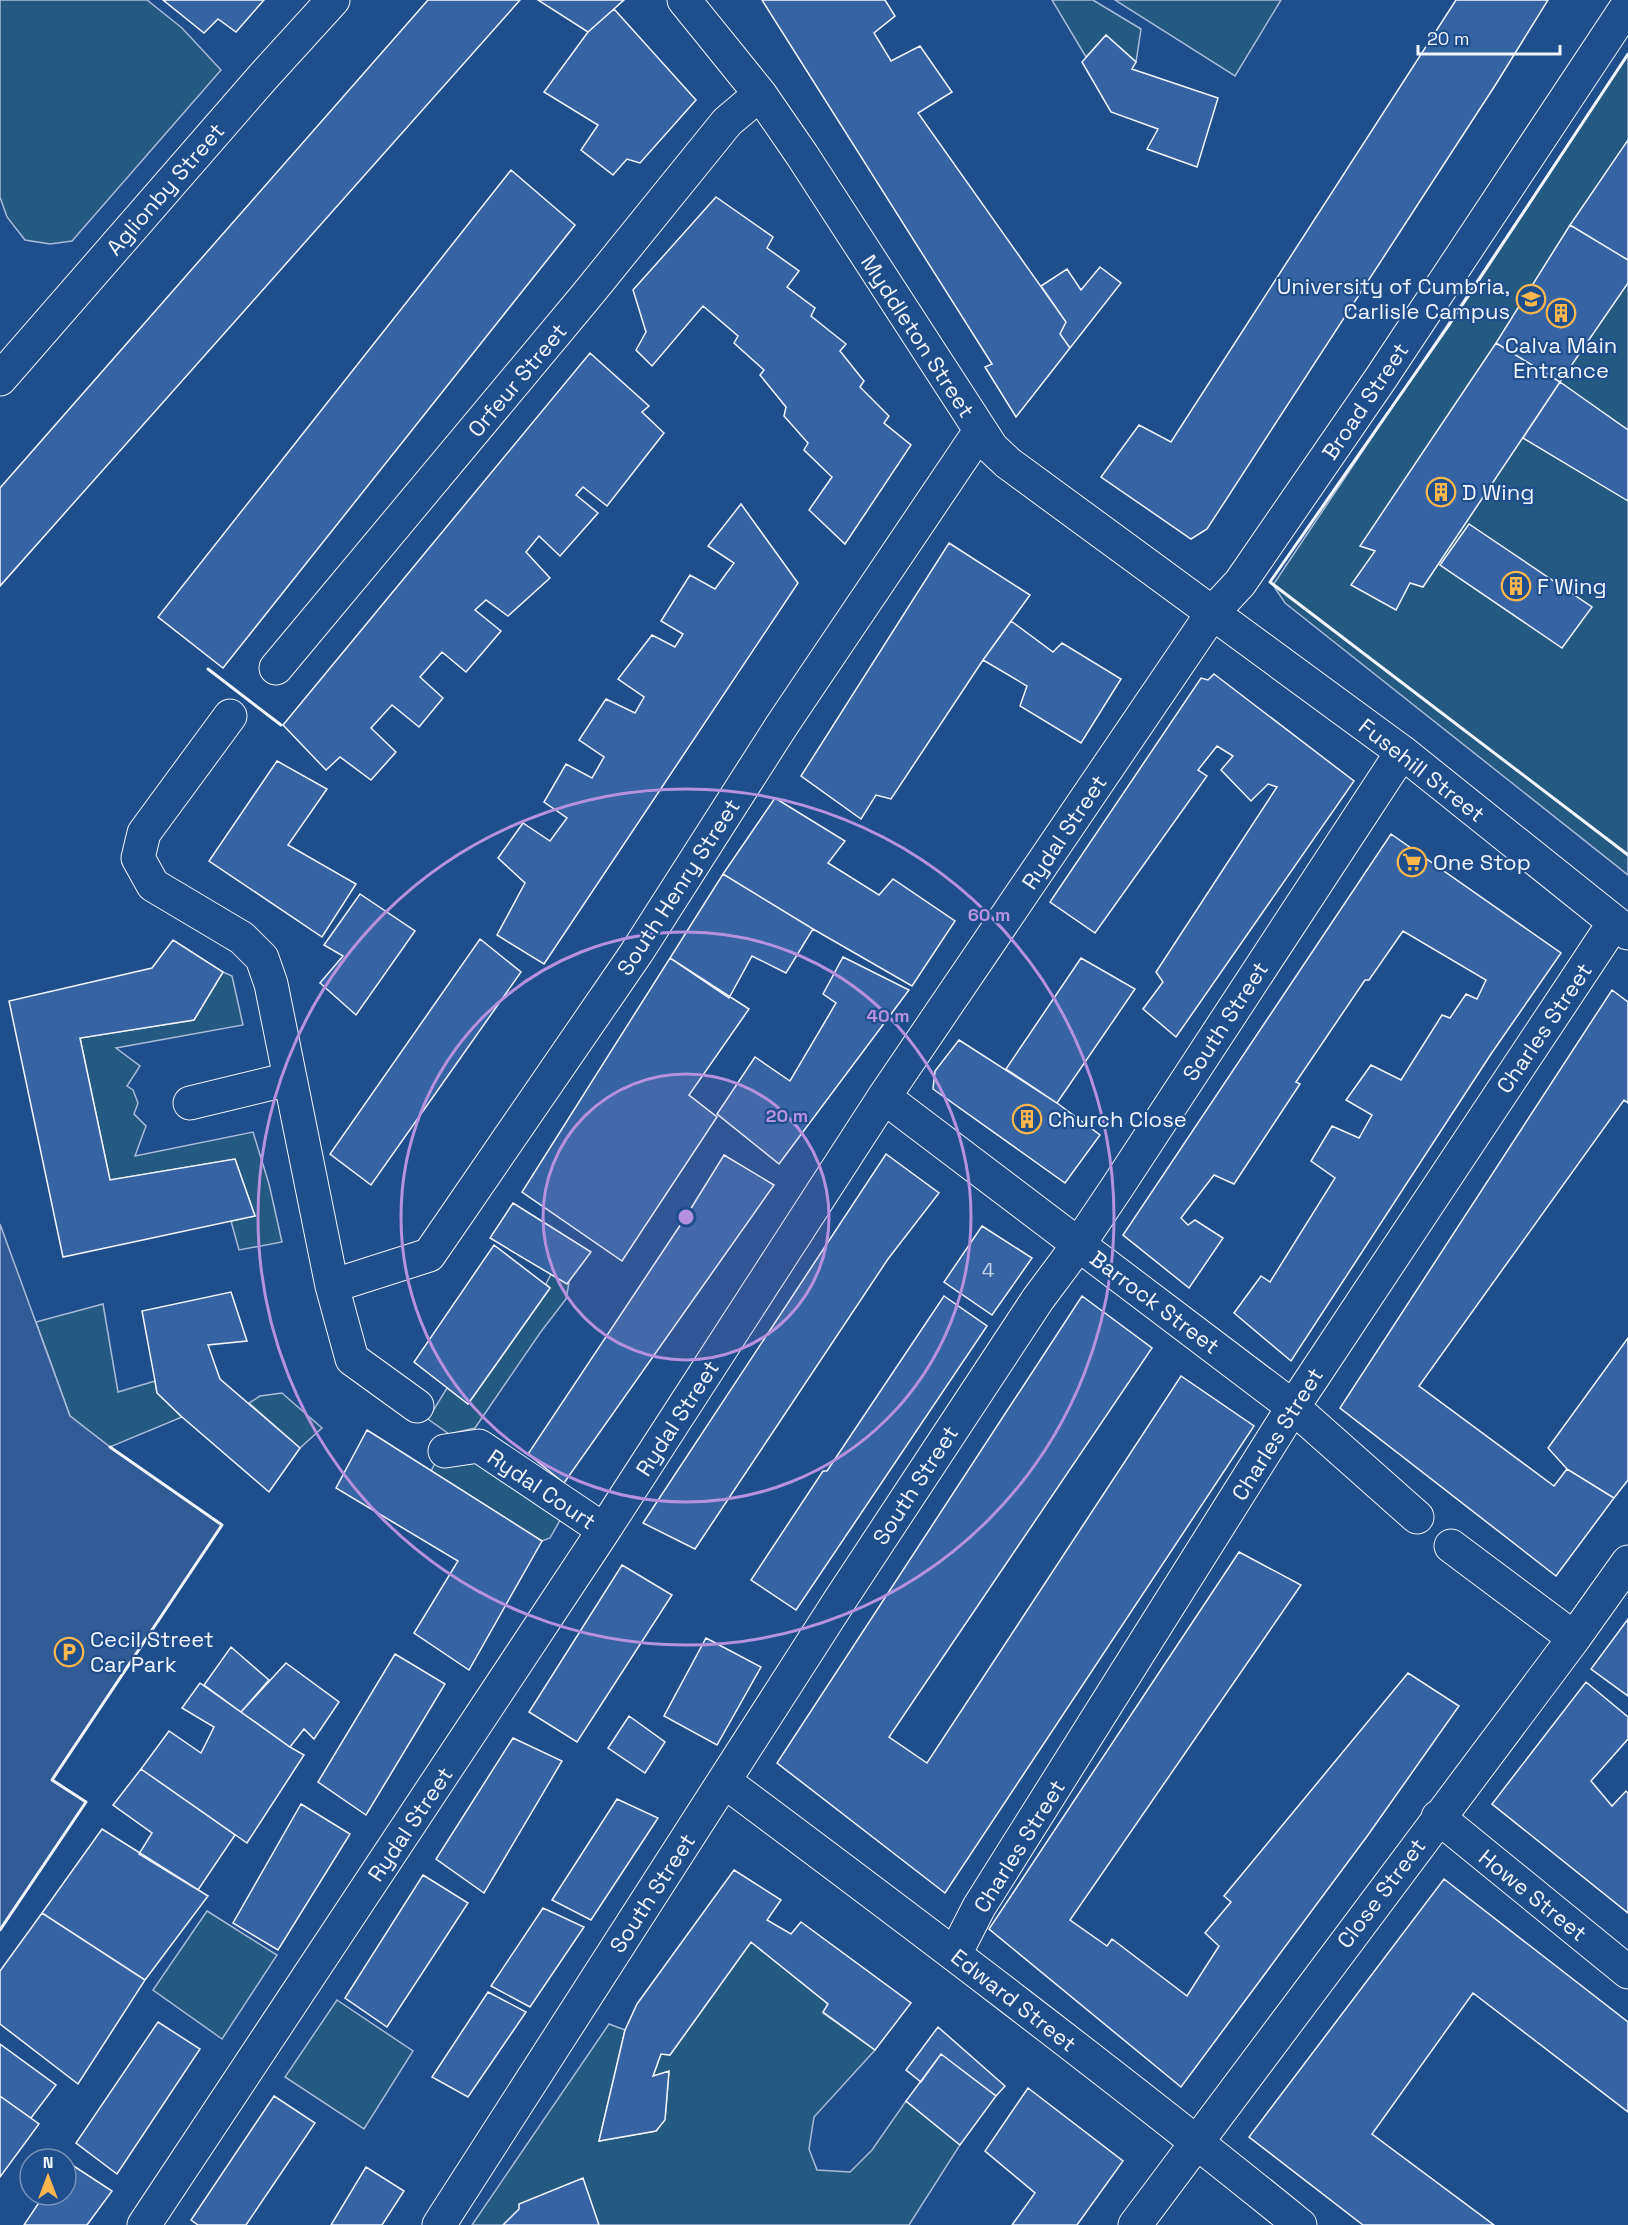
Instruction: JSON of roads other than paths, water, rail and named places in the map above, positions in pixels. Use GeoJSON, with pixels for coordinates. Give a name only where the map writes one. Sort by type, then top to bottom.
{"type":"FeatureCollection","features":[{"type":"Feature","properties":{"kind":"street","name":"Aglionby Street"},"geometry":{"type":"LineString","coordinates":[[4,362],[333,0]]}},
{"type":"Feature","properties":{"kind":"street","name":"Myddleton Street"},"geometry":{"type":"LineString","coordinates":[[684,0],[760,93],[992,448],[1008,464],[1213,612]]}},
{"type":"Feature","properties":{"kind":"street","name":"Broad Street"},"geometry":{"type":"LineString","coordinates":[[1213,612],[1240,583],[1382,378],[1628,5]]}},
{"type":"Feature","properties":{"kind":"street","name":"Orfeur Street"},"geometry":{"type":"LineString","coordinates":[[276,668],[587,295],[727,122],[760,93]]}},
{"type":"Feature","properties":{"kind":"street","name":"South Henry Street"},"geometry":{"type":"LineString","coordinates":[[332,1286],[429,1255],[637,952],[782,725],[980,431]]}},
{"type":"Feature","properties":{"kind":"street","name":"Fusehill Street"},"geometry":{"type":"LineString","coordinates":[[1213,612],[1402,752],[1621,928]]}},
{"type":"Feature","properties":{"kind":"street","name":"Rydal Street"},"geometry":{"type":"LineString","coordinates":[[144,2225],[604,1530],[885,1097],[1213,612]]}},
{"type":"Feature","properties":{"kind":"street"},"geometry":{"type":"LineString","coordinates":[[230,716],[144,833],[138,858],[153,885],[242,938],[262,958],[271,984],[332,1286],[352,1359],[417,1406]]}},
{"type":"Feature","properties":{"kind":"street","name":"South Street"},"geometry":{"type":"LineString","coordinates":[[439,2225],[846,1591],[1019,1328],[1079,1244],[1402,752]]}},
{"type":"Feature","properties":{"kind":"street","name":"Charles Street"},"geometry":{"type":"LineString","coordinates":[[955,1954],[979,1907],[1293,1407],[1621,928]]}},
{"type":"Feature","properties":{"kind":"street"},"geometry":{"type":"LineString","coordinates":[[190,1103],[289,1079]]}},
{"type":"Feature","properties":{"kind":"street","name":"Barrock Street"},"geometry":{"type":"LineString","coordinates":[[885,1097],[1293,1407],[1417,1517]]}},
{"type":"Feature","properties":{"kind":"street","name":"Rydal Court"},"geometry":{"type":"LineString","coordinates":[[445,1451],[478,1446],[604,1530]]}},
{"type":"Feature","properties":{"kind":"street"},"geometry":{"type":"LineString","coordinates":[[1451,1546],[1574,1638]]}},
{"type":"Feature","properties":{"kind":"street","name":"Close Street"},"geometry":{"type":"LineString","coordinates":[[1135,2225],[1574,1638],[1628,1562]]}},
{"type":"Feature","properties":{"kind":"street","name":"Edward Street"},"geometry":{"type":"LineString","coordinates":[[724,1780],[955,1954],[1196,2141],[1300,2225]]}},
{"type":"Feature","properties":{"kind":"street","name":"Howe Street"},"geometry":{"type":"LineString","coordinates":[[1438,1817],[1628,1972]]}},
{"type":"Feature","properties":{"kind":"place","name":"University of Cumbria, Carlisle Campus"},"geometry":{"type":"Point","coordinates":[1531,299]}},
{"type":"Feature","properties":{"kind":"place","name":"Calva Main Entrance"},"geometry":{"type":"Point","coordinates":[1561,313]}},
{"type":"Feature","properties":{"kind":"place","name":"D Wing"},"geometry":{"type":"Point","coordinates":[1441,492]}},
{"type":"Feature","properties":{"kind":"place","name":"F Wing"},"geometry":{"type":"Point","coordinates":[1516,586]}},
{"type":"Feature","properties":{"kind":"place","name":"One Stop"},"geometry":{"type":"Point","coordinates":[1412,862]}},
{"type":"Feature","properties":{"kind":"place","name":"Church Close"},"geometry":{"type":"Point","coordinates":[1027,1119]}},
{"type":"Feature","properties":{"kind":"place","name":"Cecil Street Car Park"},"geometry":{"type":"Point","coordinates":[69,1652]}}]}
